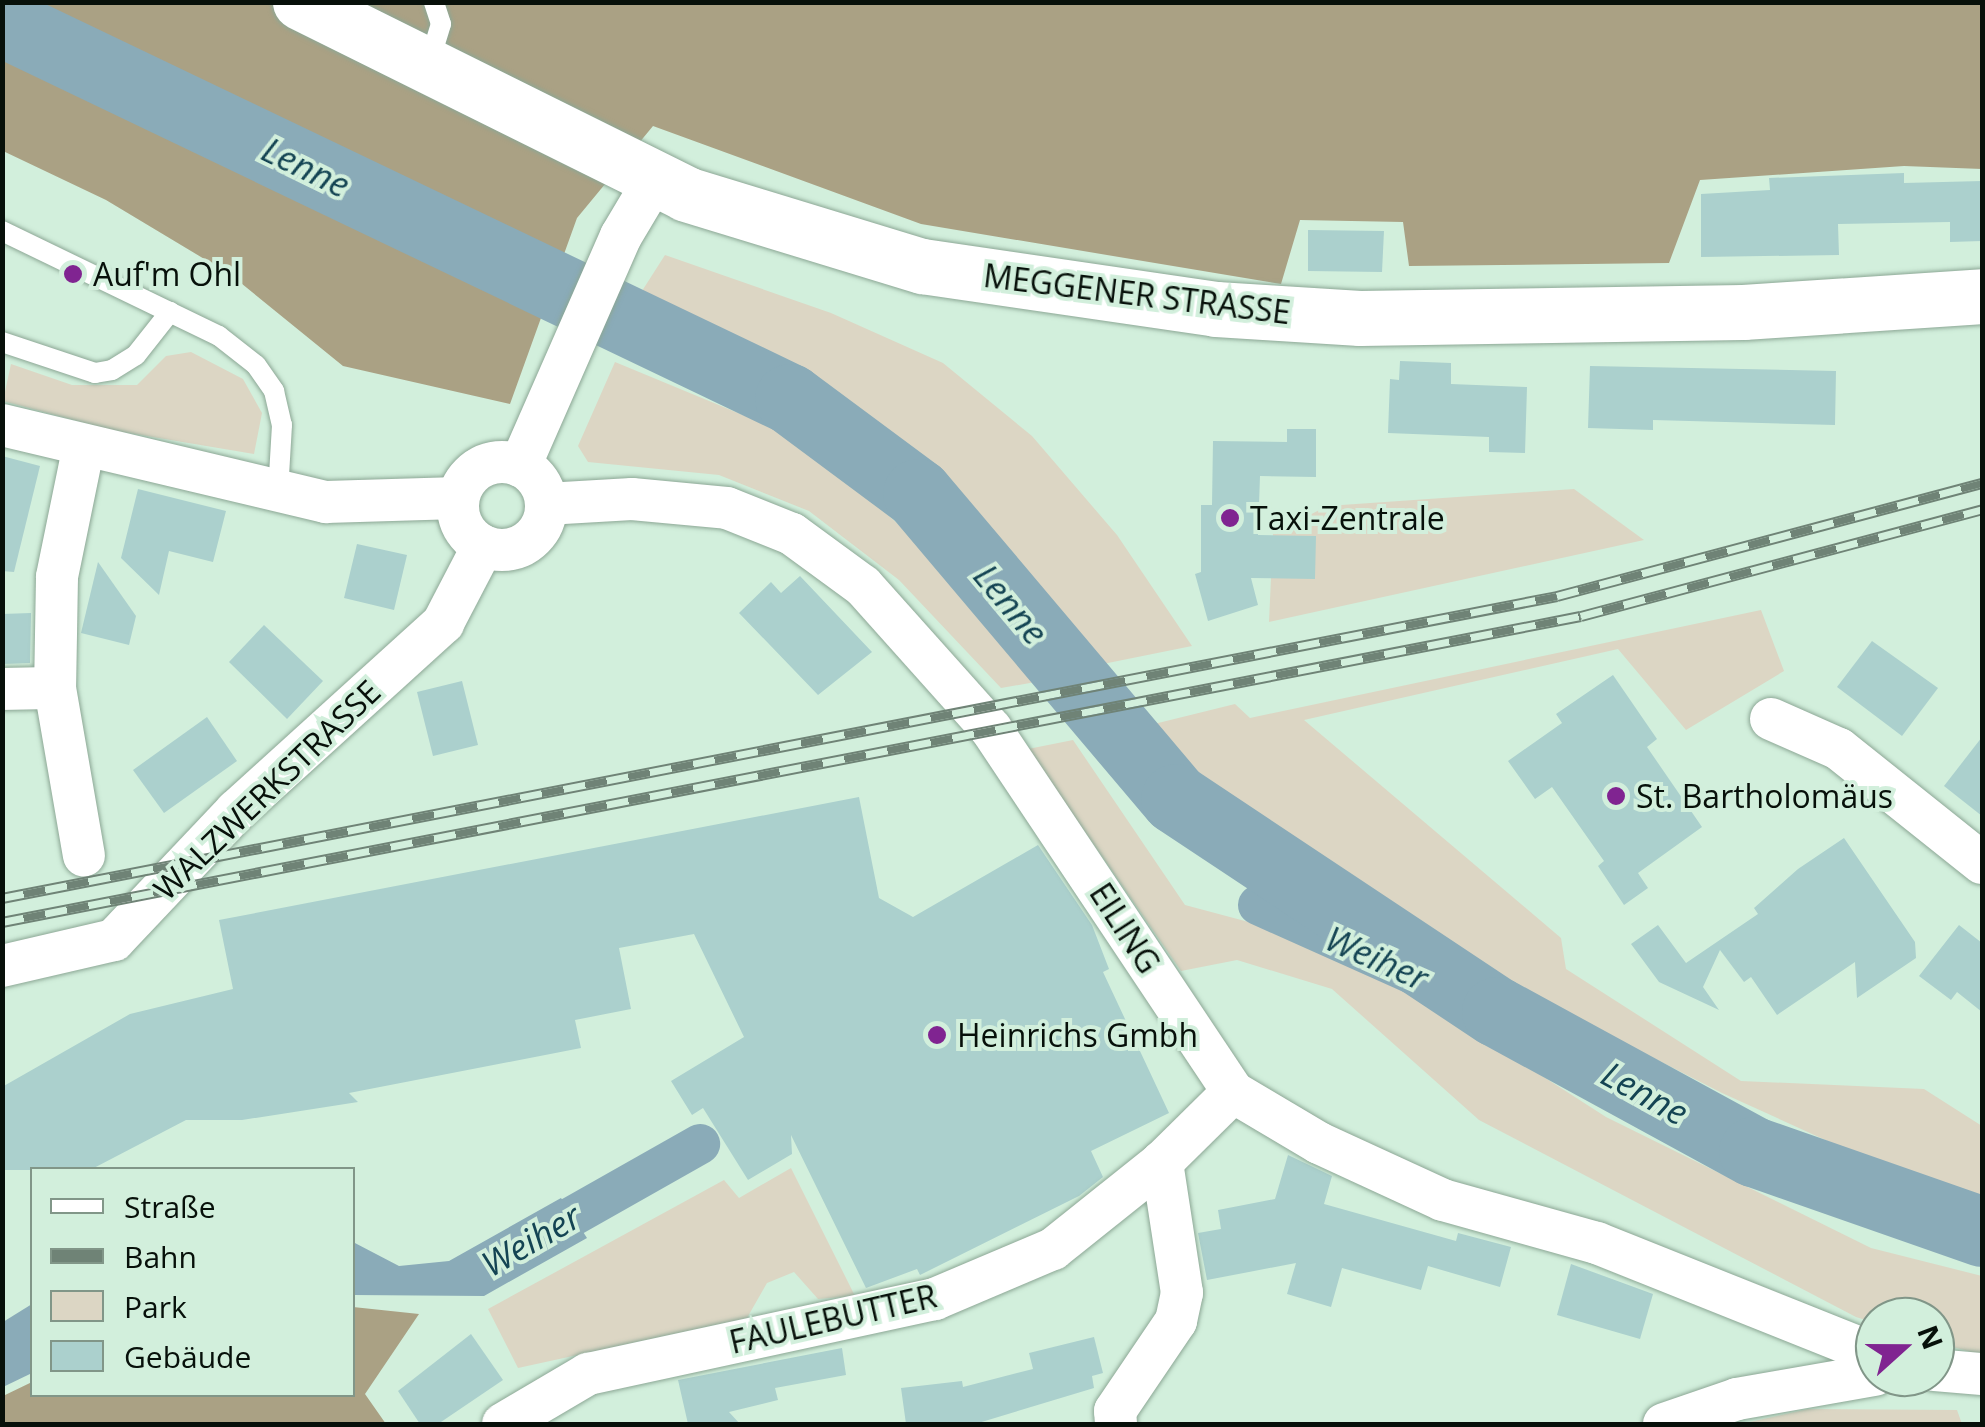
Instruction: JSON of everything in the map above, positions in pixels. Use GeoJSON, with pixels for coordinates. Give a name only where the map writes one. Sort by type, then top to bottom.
{"type":"FeatureCollection","features":[{"type":"Feature","properties":{"kind":"main road","name":"MEGGENER STRASSE"},"geometry":{"type":"LineString","coordinates":[[321,13],[655,179],[922,266],[1247,313],[1487,321],[1982,296]]}},
{"type":"Feature","properties":{"kind":"street"},"geometry":{"type":"LineString","coordinates":[[520,466],[544,421],[621,236],[655,179]]}},
{"type":"Feature","properties":{"kind":"street"},"geometry":{"type":"LineString","coordinates":[[2,426],[326,502],[458,498]]}},
{"type":"Feature","properties":{"kind":"street"},"geometry":{"type":"LineString","coordinates":[[84,445],[57,577],[55,688],[84,856]]}},
{"type":"Feature","properties":{"kind":"street"},"geometry":{"type":"LineString","coordinates":[[520,466],[538,481],[546,504],[532,540],[508,550],[482,546],[465,532],[458,498],[481,467],[520,466]]}},
{"type":"Feature","properties":{"kind":"street","name":"EILING"},"geometry":{"type":"LineString","coordinates":[[546,504],[632,499],[727,508],[792,534],[863,586],[991,730],[1233,1092],[1319,1143],[1443,1200],[1596,1243],[1855,1346]]}},
{"type":"Feature","properties":{"kind":"street","name":"WALZWERKSTRASSE"},"geometry":{"type":"LineString","coordinates":[[2,966],[114,940],[236,811],[443,623],[482,546]]}},
{"type":"Feature","properties":{"kind":"street"},"geometry":{"type":"LineString","coordinates":[[2,689],[55,688]]}},
{"type":"Feature","properties":{"kind":"street"},"geometry":{"type":"LineString","coordinates":[[1772,719],[1839,749],[1982,863]]}},
{"type":"Feature","properties":{"kind":"street","name":"FAULEBUTTER"},"geometry":{"type":"LineString","coordinates":[[502,1424],[588,1374],[935,1300],[1054,1249],[1162,1162],[1233,1092]]}},
{"type":"Feature","properties":{"kind":"street"},"geometry":{"type":"LineString","coordinates":[[1116,1424],[1115,1411],[1176,1320],[1182,1293],[1162,1162]]}},
{"type":"Feature","properties":{"kind":"street"},"geometry":{"type":"LineString","coordinates":[[1955,1372],[1982,1374]]}},
{"type":"Feature","properties":{"kind":"street"},"geometry":{"type":"LineString","coordinates":[[1664,1424],[1737,1399],[1855,1378]]}},
{"type":"Feature","properties":{"kind":"lane"},"geometry":{"type":"LineString","coordinates":[[428,69],[440,24],[434,2]]}},
{"type":"Feature","properties":{"kind":"lane"},"geometry":{"type":"LineString","coordinates":[[2,230],[219,336],[256,365],[274,391],[282,425],[278,493]]}},
{"type":"Feature","properties":{"kind":"lane"},"geometry":{"type":"LineString","coordinates":[[2,342],[94,374],[136,355],[170,312]]}},
{"type":"Feature","properties":{"kind":"green space"},"geometry":{"type":"Polygon","coordinates":[[[665,255],[831,313],[943,363],[1032,436],[1117,535],[1192,646],[1093,666],[958,502],[857,414],[768,360],[633,305],[665,255]]]}},
{"type":"Feature","properties":{"kind":"green space"},"geometry":{"type":"Polygon","coordinates":[[[191,352],[243,379],[262,413],[254,454],[111,430],[3,401],[11,364],[72,385],[137,385],[166,356],[191,352]]]}},
{"type":"Feature","properties":{"kind":"green space"},"geometry":{"type":"Polygon","coordinates":[[[615,362],[772,427],[844,476],[942,563],[1041,681],[1001,688],[899,580],[809,511],[719,475],[588,462],[578,446],[615,362]]]}},
{"type":"Feature","properties":{"kind":"green space"},"geometry":{"type":"Polygon","coordinates":[[[1574,489],[1644,540],[1269,622],[1273,534],[1327,506],[1574,489]]]}},
{"type":"Feature","properties":{"kind":"green space"},"geometry":{"type":"Polygon","coordinates":[[[1761,610],[1784,671],[1686,730],[1618,649],[1304,720],[1561,938],[1566,969],[1741,1081],[1924,1089],[1982,1126],[1982,1196],[1931,1188],[1722,1093],[1548,1004],[1211,792],[1146,726],[1235,704],[1250,718],[1761,610]]]}},
{"type":"Feature","properties":{"kind":"green space"},"geometry":{"type":"Polygon","coordinates":[[[1073,740],[1185,905],[1301,936],[1404,987],[1606,1117],[1871,1248],[1982,1276],[1982,1355],[1955,1348],[1955,1297],[1855,1297],[1855,1316],[1479,1120],[1332,989],[1237,960],[1181,971],[1028,749],[1073,740]]]}},
{"type":"Feature","properties":{"kind":"green space"},"geometry":{"type":"Polygon","coordinates":[[[791,1168],[855,1296],[818,1299],[794,1272],[767,1283],[747,1318],[518,1368],[488,1309],[724,1180],[739,1198],[791,1168]]]}},
{"type":"Feature","properties":{"kind":"green space"},"geometry":{"type":"Polygon","coordinates":[[[1808,1409],[1957,1410],[1962,1424],[1741,1424],[1808,1409]]]}},
{"type":"Feature","properties":{"kind":"shaded area"},"geometry":{"type":"Polygon","coordinates":[[[3,3],[1982,3],[1982,169],[1904,166],[1700,180],[1669,263],[1409,266],[1403,222],[1300,220],[1281,284],[921,224],[653,126],[577,218],[510,404],[343,366],[231,275],[106,200],[3,151],[3,3]]]}},
{"type":"Feature","properties":{"kind":"shaded area"},"geometry":{"type":"Polygon","coordinates":[[[355,1307],[419,1314],[365,1394],[386,1424],[3,1424],[3,1396],[30,1383],[30,1397],[355,1397],[355,1307]]]}},
{"type":"Feature","properties":{"kind":"water"},"geometry":{"type":"Polygon","coordinates":[[[561,1198],[587,1238],[484,1296],[355,1295],[355,1243],[399,1266],[449,1261],[561,1198]]]}},
{"type":"Feature","properties":{"kind":"water"},"geometry":{"type":"Polygon","coordinates":[[[30,1305],[30,1374],[3,1387],[3,1322],[30,1305]]]}},
{"type":"Feature","properties":{"kind":"building"},"geometry":{"type":"Polygon","coordinates":[[[1904,173],[1904,183],[1982,181],[1982,241],[1950,242],[1950,222],[1838,224],[1839,255],[1701,257],[1701,194],[1770,190],[1769,178],[1904,173]]]}},
{"type":"Feature","properties":{"kind":"building"},"geometry":{"type":"Polygon","coordinates":[[[1308,230],[1384,231],[1382,272],[1308,271],[1308,230]]]}},
{"type":"Feature","properties":{"kind":"building"},"geometry":{"type":"Polygon","coordinates":[[[1400,361],[1451,363],[1451,384],[1527,387],[1525,453],[1489,452],[1489,437],[1388,433],[1390,379],[1399,380],[1400,361]]]}},
{"type":"Feature","properties":{"kind":"building"},"geometry":{"type":"Polygon","coordinates":[[[1590,366],[1836,371],[1835,425],[1653,420],[1653,430],[1588,428],[1590,366]]]}},
{"type":"Feature","properties":{"kind":"building"},"geometry":{"type":"Polygon","coordinates":[[[1287,429],[1316,429],[1316,477],[1260,476],[1258,535],[1316,536],[1315,579],[1251,578],[1258,605],[1208,621],[1195,574],[1201,572],[1201,505],[1212,505],[1213,441],[1287,442],[1287,429]]]}},
{"type":"Feature","properties":{"kind":"building"},"geometry":{"type":"Polygon","coordinates":[[[2,456],[40,466],[14,572],[2,571],[2,456]]]}},
{"type":"Feature","properties":{"kind":"building"},"geometry":{"type":"Polygon","coordinates":[[[138,489],[226,511],[213,562],[169,551],[159,595],[121,558],[138,489]]]}},
{"type":"Feature","properties":{"kind":"building"},"geometry":{"type":"Polygon","coordinates":[[[357,544],[407,555],[394,610],[344,598],[357,544]]]}},
{"type":"Feature","properties":{"kind":"building"},"geometry":{"type":"Polygon","coordinates":[[[98,562],[136,616],[129,645],[81,633],[98,562]]]}},
{"type":"Feature","properties":{"kind":"building"},"geometry":{"type":"Polygon","coordinates":[[[800,576],[872,652],[818,695],[739,613],[771,582],[781,593],[800,576]]]}},
{"type":"Feature","properties":{"kind":"building"},"geometry":{"type":"Polygon","coordinates":[[[31,613],[30,663],[2,664],[2,614],[31,613]]]}},
{"type":"Feature","properties":{"kind":"building"},"geometry":{"type":"Polygon","coordinates":[[[264,625],[323,681],[287,719],[229,662],[264,625]]]}},
{"type":"Feature","properties":{"kind":"building"},"geometry":{"type":"Polygon","coordinates":[[[1872,641],[1938,688],[1902,736],[1837,687],[1872,641]]]}},
{"type":"Feature","properties":{"kind":"building"},"geometry":{"type":"Polygon","coordinates":[[[1613,675],[1657,739],[1647,747],[1702,827],[1638,873],[1648,888],[1624,905],[1598,866],[1604,861],[1552,787],[1535,799],[1508,761],[1562,723],[1556,714],[1613,675]]]}},
{"type":"Feature","properties":{"kind":"building"},"geometry":{"type":"Polygon","coordinates":[[[462,681],[478,745],[433,756],[417,692],[462,681]]]}},
{"type":"Feature","properties":{"kind":"building"},"geometry":{"type":"Polygon","coordinates":[[[207,717],[237,761],[164,813],[133,770],[207,717]]]}},
{"type":"Feature","properties":{"kind":"building"},"geometry":{"type":"Polygon","coordinates":[[[1982,737],[1982,816],[1944,786],[1982,737]]]}},
{"type":"Feature","properties":{"kind":"building","name":"Heinrichs Gmbh"},"geometry":{"type":"Polygon","coordinates":[[[859,797],[879,898],[913,917],[1038,845],[1092,925],[1109,969],[1103,972],[1169,1113],[1091,1151],[1103,1177],[1079,1196],[920,1275],[917,1269],[866,1288],[791,1135],[792,1154],[748,1180],[703,1108],[692,1115],[671,1081],[744,1037],[694,934],[619,948],[631,1009],[575,1020],[581,1048],[349,1093],[358,1102],[242,1120],[186,1120],[96,1167],[2,1170],[2,1087],[130,1014],[233,989],[219,920],[859,797]]]}},
{"type":"Feature","properties":{"kind":"building"},"geometry":{"type":"Polygon","coordinates":[[[1844,838],[1915,942],[1916,958],[1857,998],[1855,962],[1777,1015],[1751,977],[1744,982],[1720,950],[1703,987],[1719,1010],[1659,982],[1631,944],[1658,925],[1686,963],[1758,914],[1754,908],[1798,869],[1844,838]]]}},
{"type":"Feature","properties":{"kind":"building"},"geometry":{"type":"Polygon","coordinates":[[[1959,925],[1982,943],[1982,1012],[1957,992],[1951,1000],[1919,976],[1959,925]]]}},
{"type":"Feature","properties":{"kind":"building"},"geometry":{"type":"Polygon","coordinates":[[[1288,1155],[1332,1176],[1324,1204],[1456,1241],[1458,1233],[1511,1247],[1500,1287],[1428,1266],[1421,1290],[1342,1268],[1331,1307],[1287,1294],[1296,1263],[1207,1280],[1198,1233],[1221,1229],[1218,1210],[1275,1199],[1288,1155]]]}},
{"type":"Feature","properties":{"kind":"building"},"geometry":{"type":"Polygon","coordinates":[[[1571,1264],[1653,1294],[1640,1339],[1557,1315],[1571,1264]]]}},
{"type":"Feature","properties":{"kind":"building"},"geometry":{"type":"Polygon","coordinates":[[[471,1334],[503,1380],[438,1424],[420,1424],[398,1391],[471,1334]]]}},
{"type":"Feature","properties":{"kind":"building"},"geometry":{"type":"Polygon","coordinates":[[[1094,1337],[1103,1373],[1092,1376],[1094,1388],[975,1424],[906,1424],[901,1388],[962,1381],[963,1387],[1033,1369],[1029,1353],[1094,1337]]]}},
{"type":"Feature","properties":{"kind":"building"},"geometry":{"type":"Polygon","coordinates":[[[842,1348],[846,1375],[775,1388],[778,1400],[729,1412],[740,1424],[688,1424],[678,1380],[842,1348]]]}},
{"type":"Feature","properties":{"kind":"waterway","name":"Lenne"},"geometry":{"type":"LineString","coordinates":[[2,22],[790,399],[918,494],[1176,799],[1497,1012],[1754,1152],[1982,1232]]}},
{"type":"Feature","properties":{"kind":"waterway","name":"Weiher"},"geometry":{"type":"LineString","coordinates":[[1258,905],[1497,1012]]}},
{"type":"Feature","properties":{"kind":"waterway","name":"Weiher"},"geometry":{"type":"LineString","coordinates":[[527,1242],[700,1144]]}},
{"type":"Feature","properties":{"kind":"railway"},"geometry":{"type":"LineString","coordinates":[[2,898],[1557,596],[1982,483]]}},
{"type":"Feature","properties":{"kind":"railway"},"geometry":{"type":"LineString","coordinates":[[2,922],[1581,616],[1982,509]]}},
{"type":"Feature","properties":{"kind":"place","name":"Auf'm Ohl"},"geometry":{"type":"Point","coordinates":[73,274]}},
{"type":"Feature","properties":{"kind":"place","name":"Taxi-Zentrale"},"geometry":{"type":"Point","coordinates":[1230,518]}},
{"type":"Feature","properties":{"kind":"place","name":"St. Bartholomäus"},"geometry":{"type":"Point","coordinates":[1616,796]}},
{"type":"Feature","properties":{"kind":"place","name":"Heinrichs Gmbh"},"geometry":{"type":"Point","coordinates":[937,1035]}}]}
